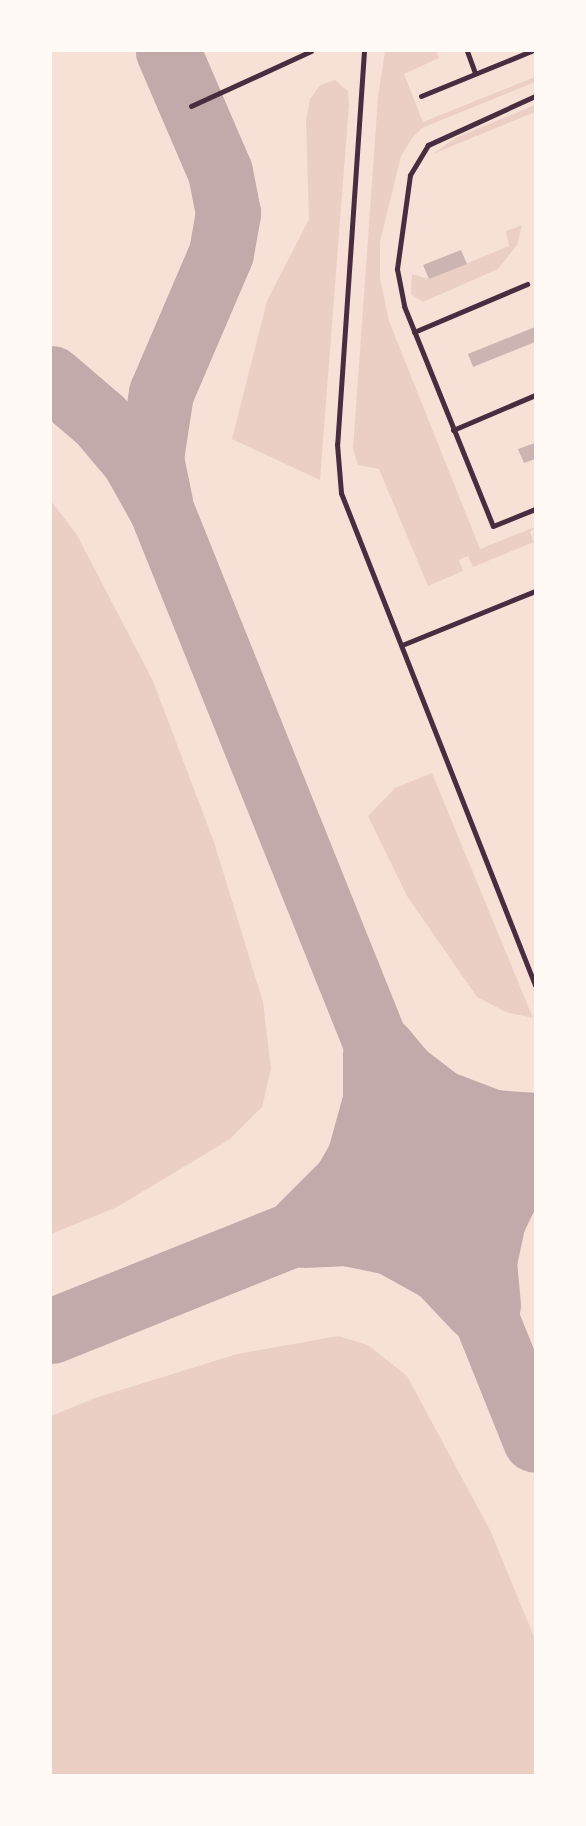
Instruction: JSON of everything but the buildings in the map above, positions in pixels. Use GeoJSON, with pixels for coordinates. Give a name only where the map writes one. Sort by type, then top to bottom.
{"type":"FeatureCollection","features":[{"type":"Feature","properties":{"kind":"lane"},"geometry":{"type":"LineString","coordinates":[[191,106],[311,51]]}},
{"type":"Feature","properties":{"kind":"lane"},"geometry":{"type":"LineString","coordinates":[[364,51],[338,465],[341,493],[535,985]]}},
{"type":"Feature","properties":{"kind":"lane"},"geometry":{"type":"LineString","coordinates":[[467,51],[475,74]]}},
{"type":"Feature","properties":{"kind":"lane"},"geometry":{"type":"LineString","coordinates":[[421,96],[528,51]]}},
{"type":"Feature","properties":{"kind":"lane"},"geometry":{"type":"LineString","coordinates":[[535,96],[455,129],[421,153],[410,175],[397,268],[414,332],[493,526],[535,509]]}},
{"type":"Feature","properties":{"kind":"lane"},"geometry":{"type":"LineString","coordinates":[[414,332],[527,284]]}},
{"type":"Feature","properties":{"kind":"lane"},"geometry":{"type":"LineString","coordinates":[[453,430],[535,395]]}},
{"type":"Feature","properties":{"kind":"lane"},"geometry":{"type":"LineString","coordinates":[[402,645],[535,591]]}},
{"type":"Feature","properties":{"kind":"lane"},"geometry":{"type":"LineString","coordinates":[[528,966],[535,963]]}},
{"type":"Feature","properties":{"kind":"shaded area"},"geometry":{"type":"Polygon","coordinates":[[[385,51],[436,51],[439,58],[404,74],[423,122],[535,77],[535,82],[422,128],[412,138],[401,156],[380,242],[380,278],[389,321],[480,549],[535,527],[530,532],[534,542],[473,567],[468,556],[459,560],[463,571],[428,586],[379,469],[358,465],[353,449],[378,97],[385,51]]]}},
{"type":"Feature","properties":{"kind":"shaded area"},"geometry":{"type":"Polygon","coordinates":[[[335,80],[348,91],[349,105],[320,480],[232,439],[267,301],[309,219],[306,121],[310,99],[320,85],[335,80]]]}},
{"type":"Feature","properties":{"kind":"shaded area"},"geometry":{"type":"Polygon","coordinates":[[[535,105],[535,112],[433,154],[455,138],[535,105]]]}},
{"type":"Feature","properties":{"kind":"shaded area"},"geometry":{"type":"Polygon","coordinates":[[[522,225],[517,245],[498,269],[423,302],[411,294],[412,274],[429,279],[509,246],[506,231],[522,225]]]}},
{"type":"Feature","properties":{"kind":"shaded area"},"geometry":{"type":"Polygon","coordinates":[[[51,501],[77,535],[153,681],[214,842],[263,1002],[271,1069],[262,1107],[230,1139],[117,1207],[51,1234],[51,501]]]}},
{"type":"Feature","properties":{"kind":"shaded area"},"geometry":{"type":"Polygon","coordinates":[[[432,773],[533,1018],[506,1012],[477,997],[407,896],[368,816],[395,788],[432,773]]]}},
{"type":"Feature","properties":{"kind":"shaded area"},"geometry":{"type":"Polygon","coordinates":[[[338,1336],[368,1345],[407,1376],[490,1530],[535,1639],[535,1775],[51,1775],[51,1416],[95,1398],[237,1354],[338,1336]]]}},
{"type":"Feature","properties":{"kind":"taxiway"},"geometry":{"type":"LineString","coordinates":[[160,502],[151,458],[161,393],[221,253],[228,213],[220,172],[168,51]]}},
{"type":"Feature","properties":{"kind":"taxiway"},"geometry":{"type":"LineString","coordinates":[[51,378],[100,420],[133,459],[161,509],[535,1440]]}},
{"type":"Feature","properties":{"kind":"taxiway"},"geometry":{"type":"LineString","coordinates":[[382,1048],[405,1075],[440,1102],[493,1122],[535,1125]]}},
{"type":"Feature","properties":{"kind":"taxiway"},"geometry":{"type":"LineString","coordinates":[[300,1227],[345,1182],[359,1158],[375,1100],[375,1053]]}},
{"type":"Feature","properties":{"kind":"taxiway"},"geometry":{"type":"LineString","coordinates":[[51,1331],[535,1137]]}},
{"type":"Feature","properties":{"kind":"taxiway"},"geometry":{"type":"LineString","coordinates":[[488,1305],[484,1262],[493,1220],[512,1181],[535,1152]]}},
{"type":"Feature","properties":{"kind":"taxiway"},"geometry":{"type":"LineString","coordinates":[[304,1235],[345,1233],[390,1242],[439,1269],[477,1309]]}}]}
